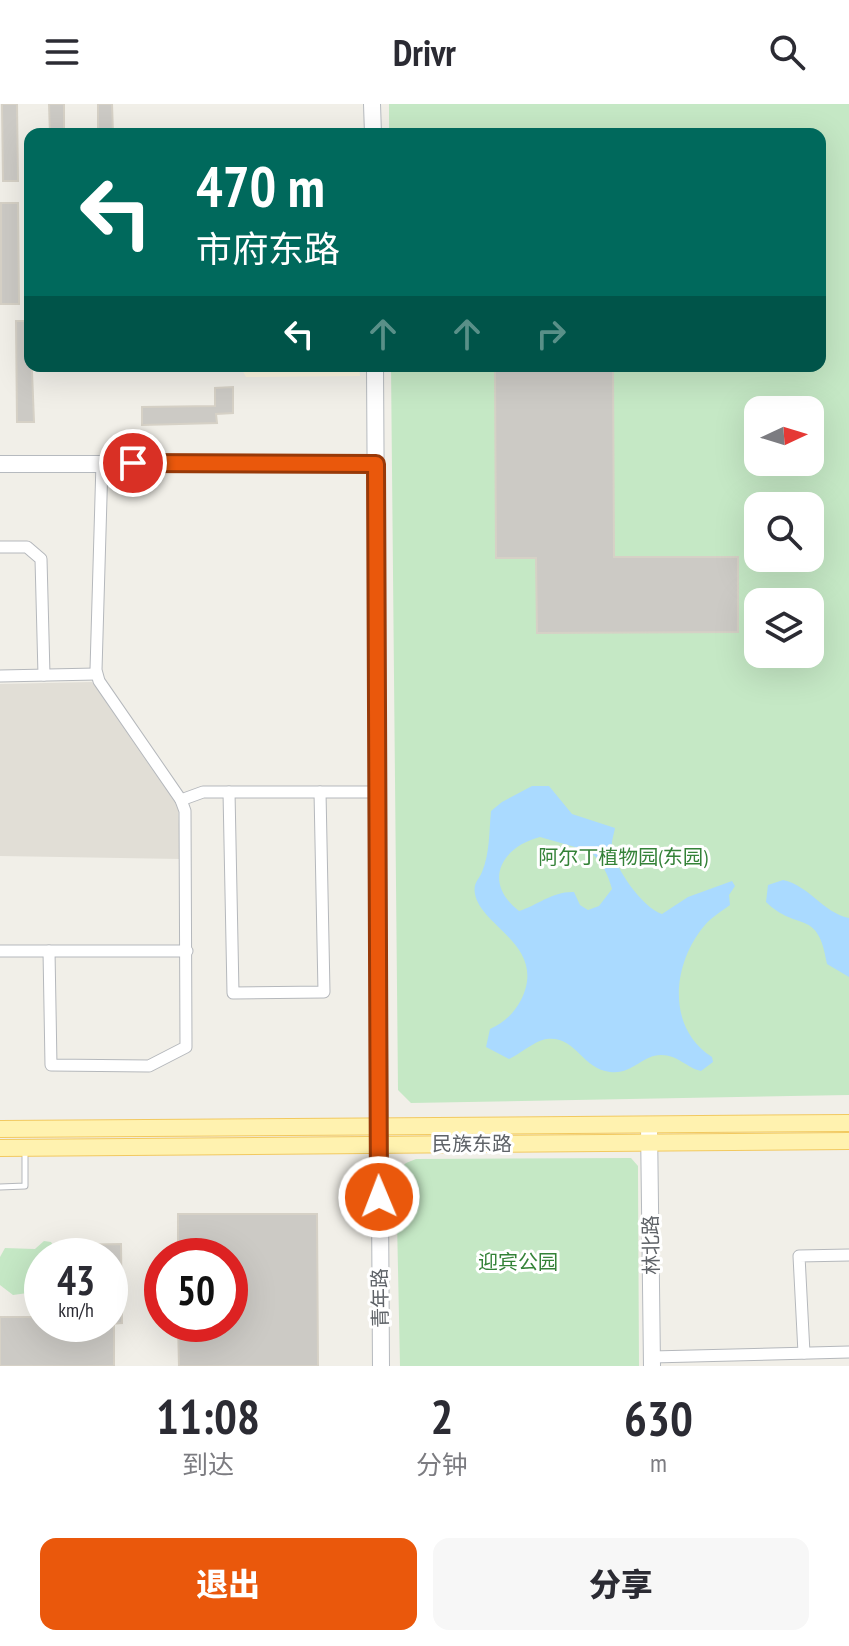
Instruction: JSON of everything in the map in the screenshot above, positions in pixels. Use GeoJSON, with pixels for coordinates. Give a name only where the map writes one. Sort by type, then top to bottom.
{"type":"FeatureCollection","features":[{"type":"Feature","properties":{"kind":"main road"},"geometry":{"type":"LineString","coordinates":[[372,104],[373,128]]}},
{"type":"Feature","properties":{"kind":"main road","name":"青年路"},"geometry":{"type":"LineString","coordinates":[[375,372],[381,1366]]}},
{"type":"Feature","properties":{"kind":"main road"},"geometry":{"type":"LineString","coordinates":[[0,464],[376,464]]}},
{"type":"Feature","properties":{"kind":"main road","name":"民族东路"},"geometry":{"type":"LineString","coordinates":[[0,1129],[849,1123]]}},
{"type":"Feature","properties":{"kind":"main road","name":"林北路"},"geometry":{"type":"LineString","coordinates":[[649,1125],[652,1361]]}},
{"type":"Feature","properties":{"kind":"main road","name":"民族东路"},"geometry":{"type":"LineString","coordinates":[[0,1148],[849,1141]]}},
{"type":"Feature","properties":{"kind":"street"},"geometry":{"type":"LineString","coordinates":[[49,951],[51,1065],[149,1066],[186,1047],[186,817],[181,800],[96,674],[102,463]]}},
{"type":"Feature","properties":{"kind":"street"},"geometry":{"type":"LineString","coordinates":[[0,547],[27,547],[41,559],[44,675]]}},
{"type":"Feature","properties":{"kind":"street"},"geometry":{"type":"LineString","coordinates":[[0,676],[96,674]]}},
{"type":"Feature","properties":{"kind":"street"},"geometry":{"type":"LineString","coordinates":[[181,800],[198,792],[377,792]]}},
{"type":"Feature","properties":{"kind":"street"},"geometry":{"type":"LineString","coordinates":[[229,792],[233,993],[324,992],[320,792]]}},
{"type":"Feature","properties":{"kind":"street"},"geometry":{"type":"LineString","coordinates":[[0,951],[187,951]]}},
{"type":"Feature","properties":{"kind":"street"},"geometry":{"type":"LineString","coordinates":[[804,1353],[799,1256],[849,1255]]}},
{"type":"Feature","properties":{"kind":"street"},"geometry":{"type":"LineString","coordinates":[[652,1361],[849,1352]]}},
{"type":"Feature","properties":{"kind":"lane"},"geometry":{"type":"LineString","coordinates":[[0,1187],[25,1186],[24,1148]]}},
{"type":"Feature","properties":{"kind":"shaded area"},"geometry":{"type":"Polygon","coordinates":[[[243,372],[360,372],[360,376],[246,377],[243,372]]]}},
{"type":"Feature","properties":{"kind":"shaded area"},"geometry":{"type":"Polygon","coordinates":[[[92,682],[178,807],[181,859],[0,856],[0,684],[92,682]]]}},
{"type":"Feature","properties":{"kind":"green space","name":"阿尔丁植物园(东园)"},"geometry":{"type":"Polygon","coordinates":[[[389,104],[849,104],[849,1095],[411,1103],[398,1090],[391,372],[826,372],[826,128],[389,128],[389,104]]]}},
{"type":"Feature","properties":{"kind":"green space","name":"迎宾公园"},"geometry":{"type":"Polygon","coordinates":[[[631,1158],[638,1166],[639,1366],[400,1366],[396,1172],[416,1159],[631,1158]]]}},
{"type":"Feature","properties":{"kind":"green space"},"geometry":{"type":"Polygon","coordinates":[[[5,1248],[24,1249],[24,1294],[13,1295],[0,1285],[0,1257],[5,1248]]]}},
{"type":"Feature","properties":{"kind":"water"},"geometry":{"type":"Polygon","coordinates":[[[532,786],[549,786],[572,814],[615,828],[614,856],[624,876],[646,904],[662,914],[688,897],[732,881],[735,886],[729,895],[730,905],[708,922],[686,957],[679,994],[687,1029],[713,1062],[701,1071],[661,1055],[648,1058],[625,1071],[610,1072],[600,1070],[557,1039],[538,1042],[509,1059],[486,1047],[490,1029],[504,1021],[515,1009],[527,981],[526,965],[520,951],[480,906],[475,894],[489,842],[491,811],[532,786]],[[540,837],[526,842],[506,857],[499,877],[501,889],[519,911],[566,892],[574,892],[580,905],[588,910],[599,906],[612,889],[604,868],[589,851],[540,837]]]}},
{"type":"Feature","properties":{"kind":"water"},"geometry":{"type":"Polygon","coordinates":[[[783,880],[849,918],[849,977],[827,964],[823,946],[812,928],[777,911],[766,902],[768,885],[783,880]]]}},
{"type":"Feature","properties":{"kind":"building"},"geometry":{"type":"Polygon","coordinates":[[[2,104],[17,104],[18,181],[3,181],[2,104]]]}},
{"type":"Feature","properties":{"kind":"building"},"geometry":{"type":"Polygon","coordinates":[[[49,104],[64,104],[64,128],[50,128],[49,104]]]}},
{"type":"Feature","properties":{"kind":"building"},"geometry":{"type":"Polygon","coordinates":[[[98,104],[112,104],[113,128],[98,128],[98,104]]]}},
{"type":"Feature","properties":{"kind":"building"},"geometry":{"type":"Polygon","coordinates":[[[1,203],[18,203],[19,304],[1,304],[1,203]]]}},
{"type":"Feature","properties":{"kind":"building"},"geometry":{"type":"Polygon","coordinates":[[[16,321],[24,321],[24,372],[32,372],[34,422],[17,422],[16,321]]]}},
{"type":"Feature","properties":{"kind":"building"},"geometry":{"type":"Polygon","coordinates":[[[495,372],[613,372],[614,557],[738,557],[738,632],[537,633],[536,558],[496,558],[495,372]]]}},
{"type":"Feature","properties":{"kind":"building"},"geometry":{"type":"Polygon","coordinates":[[[233,387],[233,413],[216,414],[217,423],[142,425],[142,407],[215,406],[215,388],[233,387]]]}},
{"type":"Feature","properties":{"kind":"building"},"geometry":{"type":"Polygon","coordinates":[[[178,1214],[317,1214],[318,1366],[179,1366],[178,1342],[248,1342],[248,1238],[178,1238],[178,1214]]]}},
{"type":"Feature","properties":{"kind":"building"},"geometry":{"type":"Polygon","coordinates":[[[0,1317],[24,1317],[24,1342],[114,1342],[114,1366],[0,1366],[0,1317]]]}},
{"type":"Feature","properties":{"kind":"route"},"geometry":{"type":"LineString","coordinates":[[133,463],[376,464],[379,1197]]}}]}
